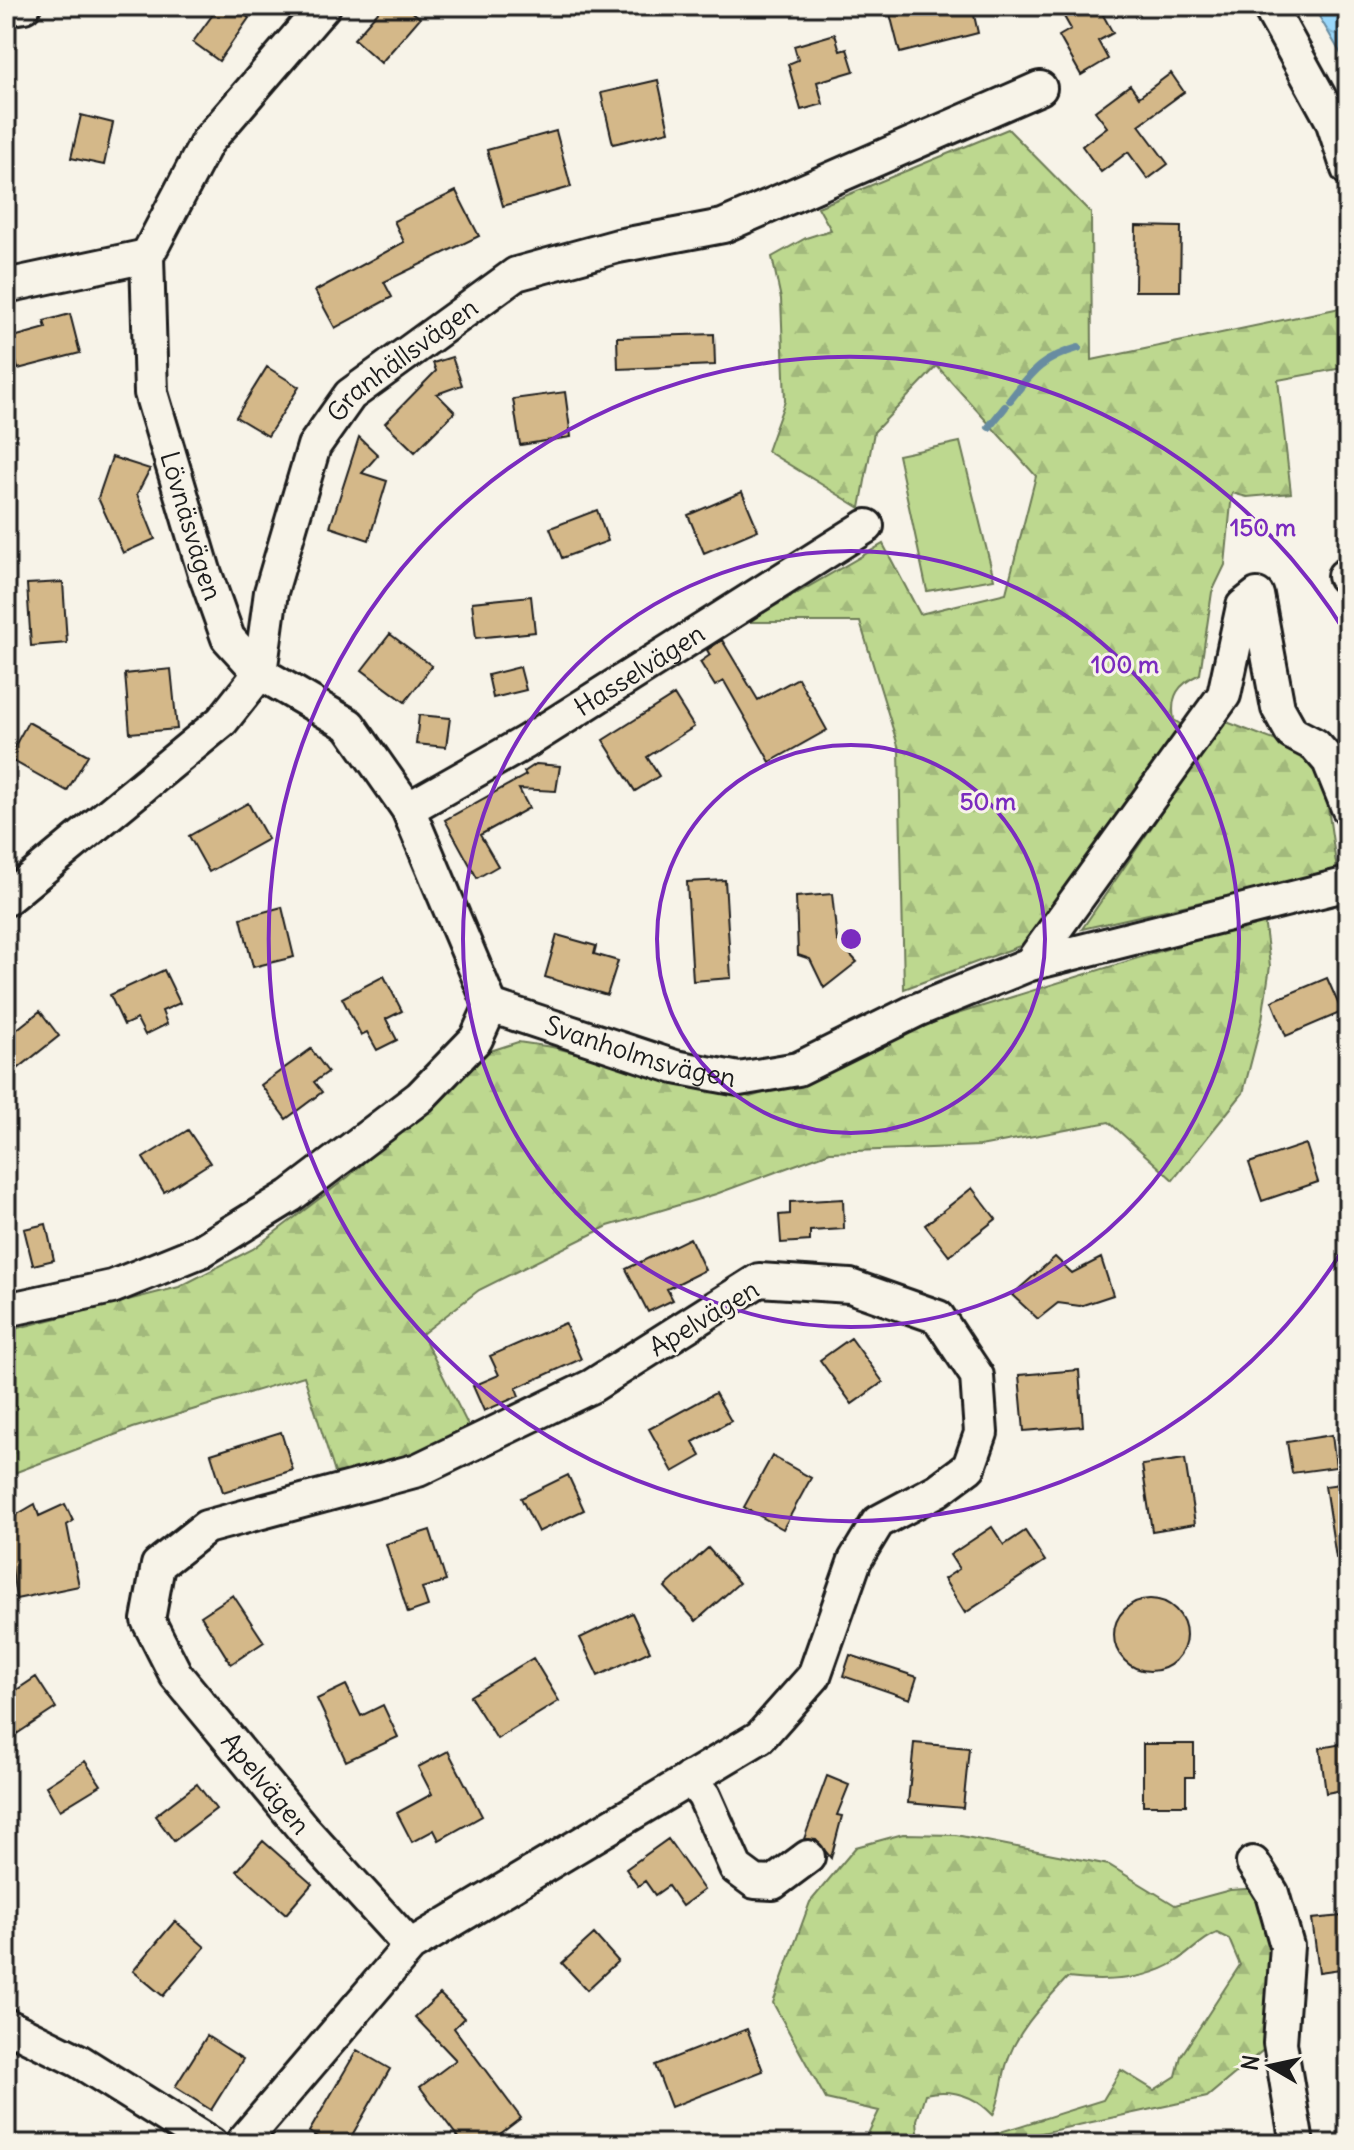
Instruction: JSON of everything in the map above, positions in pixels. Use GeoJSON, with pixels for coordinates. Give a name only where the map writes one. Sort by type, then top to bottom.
{"type":"FeatureCollection","features":[{"type":"Feature","properties":{"kind":"street"},"geometry":{"type":"LineString","coordinates":[[6,9],[24,6]]}},
{"type":"Feature","properties":{"kind":"street","name":"Lövnäsvägen"},"geometry":{"type":"LineString","coordinates":[[324,6],[207,142],[147,256],[151,393],[204,571],[228,638],[260,673],[349,725],[408,809],[491,1006]]}},
{"type":"Feature","properties":{"kind":"street"},"geometry":{"type":"LineString","coordinates":[[1269,6],[1332,120],[1348,169]]}},
{"type":"Feature","properties":{"kind":"street","name":"Granhällsvägen"},"geometry":{"type":"LineString","coordinates":[[260,673],[271,592],[314,446],[350,395],[516,274],[618,246],[723,226],[1040,88]]}},
{"type":"Feature","properties":{"kind":"street"},"geometry":{"type":"LineString","coordinates":[[6,286],[147,256]]}},
{"type":"Feature","properties":{"kind":"street","name":"Hasselvägen"},"geometry":{"type":"LineString","coordinates":[[408,809],[526,742],[867,526]]}},
{"type":"Feature","properties":{"kind":"street"},"geometry":{"type":"LineString","coordinates":[[1030,964],[1224,695],[1243,606],[1257,595],[1278,708],[1292,733],[1315,745],[1329,761],[1348,808]]}},
{"type":"Feature","properties":{"kind":"street"},"geometry":{"type":"LineString","coordinates":[[6,899],[222,721],[260,673]]}},
{"type":"Feature","properties":{"kind":"street"},"geometry":{"type":"LineString","coordinates":[[1224,695],[1278,708]]}},
{"type":"Feature","properties":{"kind":"street","name":"Svanholmsvägen"},"geometry":{"type":"LineString","coordinates":[[491,1006],[675,1067],[739,1079],[798,1069],[917,1010],[1030,964],[1348,884]]}},
{"type":"Feature","properties":{"kind":"street"},"geometry":{"type":"LineString","coordinates":[[6,1310],[112,1287],[201,1251],[290,1196],[420,1097],[476,1039],[491,1006]]}},
{"type":"Feature","properties":{"kind":"street","name":"Apelvägen"},"geometry":{"type":"LineString","coordinates":[[241,2144],[410,1946],[760,1737],[814,1676],[855,1560],[878,1522],[938,1490],[969,1467],[981,1433],[977,1376],[938,1317],[850,1286],[759,1280],[592,1386],[418,1470],[206,1527],[158,1565],[148,1620],[176,1675],[305,1831],[410,1946]]}},
{"type":"Feature","properties":{"kind":"street"},"geometry":{"type":"LineString","coordinates":[[690,1778],[704,1796],[736,1868],[755,1882],[773,1883],[808,1857]]}},
{"type":"Feature","properties":{"kind":"street"},"geometry":{"type":"LineString","coordinates":[[1253,1863],[1272,1893],[1287,1946],[1287,1985],[1280,2019],[1297,2144]]}},
{"type":"Feature","properties":{"kind":"street"},"geometry":{"type":"LineString","coordinates":[[6,2025],[79,2061],[211,2144]]}},
{"type":"Feature","properties":{"kind":"green space"},"geometry":{"type":"Polygon","coordinates":[[[1008,129],[1091,213],[1092,360],[1345,307],[1348,367],[1278,380],[1291,493],[1247,497],[1232,493],[1225,565],[1212,592],[1200,674],[1181,687],[1173,704],[1174,720],[1188,729],[1036,940],[904,989],[899,749],[860,622],[747,622],[883,544],[920,614],[1006,593],[1036,476],[937,366],[874,432],[860,508],[767,451],[785,401],[781,299],[772,257],[806,238],[831,230],[818,207],[1008,129]]]}},
{"type":"Feature","properties":{"kind":"green space"},"geometry":{"type":"Polygon","coordinates":[[[960,442],[994,579],[927,591],[898,455],[960,442]]]}},
{"type":"Feature","properties":{"kind":"green space"},"geometry":{"type":"Polygon","coordinates":[[[1224,721],[1321,758],[1337,871],[1082,929],[1224,721]]]}},
{"type":"Feature","properties":{"kind":"green space"},"geometry":{"type":"Polygon","coordinates":[[[1264,919],[1270,966],[1262,1020],[1243,1093],[1173,1180],[1109,1122],[980,1146],[830,1152],[716,1194],[608,1226],[479,1290],[422,1334],[469,1427],[405,1458],[372,1468],[335,1473],[304,1376],[133,1428],[6,1476],[6,1331],[179,1287],[253,1249],[348,1177],[481,1054],[518,1042],[552,1047],[750,1097],[801,1082],[941,1019],[1264,919]]]}},
{"type":"Feature","properties":{"kind":"green space"},"geometry":{"type":"Polygon","coordinates":[[[903,1834],[956,1835],[1109,1865],[1175,1905],[1230,1890],[1260,1888],[1278,1928],[1280,2036],[1207,2097],[991,2144],[925,2144],[994,2134],[1103,2100],[1121,2070],[1154,2090],[1176,2076],[1181,2056],[1240,1965],[1229,1939],[1217,1933],[1165,1968],[1138,1977],[1109,1980],[1067,1978],[1016,2041],[993,2115],[978,2102],[962,2095],[944,2092],[925,2094],[917,2120],[919,2144],[863,2144],[879,2111],[826,2099],[773,2003],[810,1902],[856,1847],[903,1834]]]}},
{"type":"Feature","properties":{"kind":"water"},"geometry":{"type":"Polygon","coordinates":[[[1313,6],[1348,6],[1348,66],[1313,6]]]}},
{"type":"Feature","properties":{"kind":"building"},"geometry":{"type":"Polygon","coordinates":[[[219,6],[233,6],[249,18],[219,61],[193,42],[219,6]]]}},
{"type":"Feature","properties":{"kind":"building"},"geometry":{"type":"Polygon","coordinates":[[[383,6],[405,6],[420,18],[381,63],[354,39],[383,6]]]}},
{"type":"Feature","properties":{"kind":"building"},"geometry":{"type":"Polygon","coordinates":[[[888,6],[972,6],[978,33],[900,53],[888,6]]]}},
{"type":"Feature","properties":{"kind":"building"},"geometry":{"type":"Polygon","coordinates":[[[1058,6],[1098,6],[1113,33],[1098,41],[1108,59],[1081,75],[1059,36],[1071,29],[1058,6]]]}},
{"type":"Feature","properties":{"kind":"building"},"geometry":{"type":"Polygon","coordinates":[[[835,34],[840,51],[847,49],[854,71],[817,82],[823,104],[801,110],[788,64],[798,60],[794,46],[835,34]]]}},
{"type":"Feature","properties":{"kind":"building"},"geometry":{"type":"Polygon","coordinates":[[[1171,73],[1184,92],[1139,125],[1168,164],[1148,179],[1128,152],[1101,172],[1082,146],[1107,127],[1095,111],[1130,85],[1139,97],[1171,73]]]}},
{"type":"Feature","properties":{"kind":"building"},"geometry":{"type":"Polygon","coordinates":[[[658,80],[669,131],[613,144],[601,93],[658,80]]]}},
{"type":"Feature","properties":{"kind":"building"},"geometry":{"type":"Polygon","coordinates":[[[81,115],[113,123],[104,165],[71,158],[81,115]]]}},
{"type":"Feature","properties":{"kind":"building"},"geometry":{"type":"Polygon","coordinates":[[[556,131],[571,187],[503,206],[487,150],[556,131]]]}},
{"type":"Feature","properties":{"kind":"building"},"geometry":{"type":"Polygon","coordinates":[[[456,191],[479,236],[384,282],[392,297],[335,328],[315,291],[404,242],[394,221],[456,191]]]}},
{"type":"Feature","properties":{"kind":"building"},"geometry":{"type":"Polygon","coordinates":[[[1136,226],[1181,227],[1180,291],[1135,291],[1136,226]]]}},
{"type":"Feature","properties":{"kind":"building"},"geometry":{"type":"Polygon","coordinates":[[[70,314],[80,353],[18,369],[10,338],[46,328],[44,321],[70,314]]]}},
{"type":"Feature","properties":{"kind":"building"},"geometry":{"type":"Polygon","coordinates":[[[714,334],[715,365],[618,369],[617,337],[714,334]]]}},
{"type":"Feature","properties":{"kind":"building"},"geometry":{"type":"Polygon","coordinates":[[[452,357],[462,385],[437,394],[455,412],[415,452],[385,423],[436,371],[433,363],[452,357]]]}},
{"type":"Feature","properties":{"kind":"building"},"geometry":{"type":"Polygon","coordinates":[[[267,367],[299,387],[268,436],[236,417],[267,367]]]}},
{"type":"Feature","properties":{"kind":"building"},"geometry":{"type":"Polygon","coordinates":[[[565,392],[571,437],[520,445],[513,399],[565,392]]]}},
{"type":"Feature","properties":{"kind":"building"},"geometry":{"type":"Polygon","coordinates":[[[359,437],[378,455],[362,473],[387,481],[369,540],[330,527],[359,437]]]}},
{"type":"Feature","properties":{"kind":"building"},"geometry":{"type":"Polygon","coordinates":[[[112,457],[150,469],[137,494],[155,539],[123,553],[98,498],[112,457]]]}},
{"type":"Feature","properties":{"kind":"building"},"geometry":{"type":"Polygon","coordinates":[[[742,492],[758,530],[704,553],[688,515],[742,492]]]}},
{"type":"Feature","properties":{"kind":"building"},"geometry":{"type":"Polygon","coordinates":[[[597,510],[608,541],[562,558],[550,528],[597,510]]]}},
{"type":"Feature","properties":{"kind":"building"},"geometry":{"type":"Polygon","coordinates":[[[63,582],[67,643],[31,646],[27,584],[63,582]]]}},
{"type":"Feature","properties":{"kind":"building"},"geometry":{"type":"Polygon","coordinates":[[[531,596],[535,632],[476,638],[472,602],[531,596]]]}},
{"type":"Feature","properties":{"kind":"building"},"geometry":{"type":"Polygon","coordinates":[[[390,634],[432,666],[405,702],[362,670],[390,634]]]}},
{"type":"Feature","properties":{"kind":"building"},"geometry":{"type":"Polygon","coordinates":[[[722,640],[758,700],[798,678],[827,730],[770,762],[724,681],[715,686],[700,662],[710,655],[707,650],[722,640]]]}},
{"type":"Feature","properties":{"kind":"building"},"geometry":{"type":"Polygon","coordinates":[[[520,667],[526,690],[493,698],[488,675],[520,667]]]}},
{"type":"Feature","properties":{"kind":"building"},"geometry":{"type":"Polygon","coordinates":[[[171,669],[177,729],[130,733],[125,674],[171,669]]]}},
{"type":"Feature","properties":{"kind":"building"},"geometry":{"type":"Polygon","coordinates":[[[674,695],[694,727],[647,757],[659,776],[635,791],[603,740],[674,695]]]}},
{"type":"Feature","properties":{"kind":"building"},"geometry":{"type":"Polygon","coordinates":[[[419,715],[450,718],[446,747],[416,744],[419,715]]]}},
{"type":"Feature","properties":{"kind":"building"},"geometry":{"type":"Polygon","coordinates":[[[28,722],[88,755],[67,791],[8,758],[28,722]]]}},
{"type":"Feature","properties":{"kind":"building"},"geometry":{"type":"Polygon","coordinates":[[[536,764],[560,766],[556,791],[519,789],[529,808],[480,835],[498,866],[477,878],[445,820],[526,775],[524,772],[536,764]]]}},
{"type":"Feature","properties":{"kind":"building"},"geometry":{"type":"Polygon","coordinates":[[[248,803],[268,839],[209,872],[189,836],[248,803]]]}},
{"type":"Feature","properties":{"kind":"building"},"geometry":{"type":"Polygon","coordinates":[[[725,880],[731,978],[693,981],[687,882],[725,880]]]}},
{"type":"Feature","properties":{"kind":"building"},"geometry":{"type":"Polygon","coordinates":[[[832,894],[837,940],[857,962],[824,988],[810,959],[798,955],[796,897],[832,894]]]}},
{"type":"Feature","properties":{"kind":"building"},"geometry":{"type":"Polygon","coordinates":[[[282,907],[294,957],[253,967],[241,918],[282,907]]]}},
{"type":"Feature","properties":{"kind":"building"},"geometry":{"type":"Polygon","coordinates":[[[557,935],[596,946],[594,954],[618,961],[607,995],[545,977],[557,935]]]}},
{"type":"Feature","properties":{"kind":"building"},"geometry":{"type":"Polygon","coordinates":[[[164,970],[180,1003],[162,1011],[167,1024],[145,1035],[137,1019],[124,1025],[110,995],[164,970]]]}},
{"type":"Feature","properties":{"kind":"building"},"geometry":{"type":"Polygon","coordinates":[[[384,976],[402,1011],[386,1019],[397,1040],[377,1050],[367,1032],[361,1035],[342,998],[384,976]]]}},
{"type":"Feature","properties":{"kind":"building"},"geometry":{"type":"Polygon","coordinates":[[[1327,978],[1342,1012],[1286,1036],[1272,1001],[1327,978]]]}},
{"type":"Feature","properties":{"kind":"building"},"geometry":{"type":"Polygon","coordinates":[[[40,1011],[59,1036],[15,1071],[6,1060],[6,1038],[40,1011]]]}},
{"type":"Feature","properties":{"kind":"building"},"geometry":{"type":"Polygon","coordinates":[[[311,1049],[328,1072],[314,1082],[322,1092],[286,1119],[261,1085],[311,1049]]]}},
{"type":"Feature","properties":{"kind":"building"},"geometry":{"type":"Polygon","coordinates":[[[188,1130],[210,1163],[164,1192],[143,1158],[188,1130]]]}},
{"type":"Feature","properties":{"kind":"building"},"geometry":{"type":"Polygon","coordinates":[[[1306,1144],[1318,1182],[1262,1201],[1249,1163],[1306,1144]]]}},
{"type":"Feature","properties":{"kind":"building"},"geometry":{"type":"Polygon","coordinates":[[[972,1188],[996,1219],[949,1256],[925,1225],[972,1188]]]}},
{"type":"Feature","properties":{"kind":"building"},"geometry":{"type":"Polygon","coordinates":[[[843,1199],[844,1229],[810,1231],[810,1241],[781,1243],[779,1215],[790,1214],[790,1202],[843,1199]]]}},
{"type":"Feature","properties":{"kind":"building"},"geometry":{"type":"Polygon","coordinates":[[[46,1224],[54,1260],[33,1265],[24,1229],[46,1224]]]}},
{"type":"Feature","properties":{"kind":"building"},"geometry":{"type":"Polygon","coordinates":[[[690,1238],[705,1270],[667,1289],[673,1300],[648,1312],[626,1269],[690,1238]]]}},
{"type":"Feature","properties":{"kind":"building"},"geometry":{"type":"Polygon","coordinates":[[[1055,1257],[1072,1273],[1101,1258],[1113,1295],[1080,1306],[1058,1303],[1038,1319],[1012,1295],[1055,1257]]]}},
{"type":"Feature","properties":{"kind":"building"},"geometry":{"type":"Polygon","coordinates":[[[565,1323],[581,1359],[516,1388],[519,1396],[484,1411],[473,1386],[499,1375],[490,1356],[565,1323]]]}},
{"type":"Feature","properties":{"kind":"building"},"geometry":{"type":"Polygon","coordinates":[[[851,1338],[883,1382],[852,1404],[820,1360],[851,1338]]]}},
{"type":"Feature","properties":{"kind":"building"},"geometry":{"type":"Polygon","coordinates":[[[1079,1370],[1083,1426],[1024,1431],[1019,1375],[1079,1370]]]}},
{"type":"Feature","properties":{"kind":"building"},"geometry":{"type":"Polygon","coordinates":[[[715,1393],[731,1421],[693,1442],[701,1456],[673,1472],[649,1429],[715,1393]]]}},
{"type":"Feature","properties":{"kind":"building"},"geometry":{"type":"Polygon","coordinates":[[[281,1432],[293,1470],[223,1492],[211,1454],[281,1432]]]}},
{"type":"Feature","properties":{"kind":"building"},"geometry":{"type":"Polygon","coordinates":[[[1332,1435],[1336,1467],[1292,1473],[1287,1442],[1332,1435]]]}},
{"type":"Feature","properties":{"kind":"building"},"geometry":{"type":"Polygon","coordinates":[[[772,1456],[811,1478],[783,1529],[744,1507],[772,1456]]]}},
{"type":"Feature","properties":{"kind":"building"},"geometry":{"type":"Polygon","coordinates":[[[1185,1459],[1195,1524],[1152,1531],[1142,1465],[1185,1459]]]}},
{"type":"Feature","properties":{"kind":"building"},"geometry":{"type":"Polygon","coordinates":[[[568,1475],[584,1510],[538,1532],[521,1498],[568,1475]]]}},
{"type":"Feature","properties":{"kind":"building"},"geometry":{"type":"Polygon","coordinates":[[[1348,1483],[1348,1557],[1336,1558],[1325,1486],[1348,1483]]]}},
{"type":"Feature","properties":{"kind":"building"},"geometry":{"type":"Polygon","coordinates":[[[35,1504],[39,1516],[65,1504],[73,1521],[67,1525],[79,1586],[16,1599],[6,1521],[35,1504]]]}},
{"type":"Feature","properties":{"kind":"building"},"geometry":{"type":"Polygon","coordinates":[[[992,1527],[1004,1545],[1025,1531],[1045,1561],[965,1613],[944,1579],[959,1569],[950,1555],[992,1527]]]}},
{"type":"Feature","properties":{"kind":"building"},"geometry":{"type":"Polygon","coordinates":[[[430,1530],[446,1581],[422,1588],[428,1606],[408,1613],[386,1544],[430,1530]]]}},
{"type":"Feature","properties":{"kind":"building"},"geometry":{"type":"Polygon","coordinates":[[[708,1548],[739,1583],[696,1621],[665,1587],[708,1548]]]}},
{"type":"Feature","properties":{"kind":"building"},"geometry":{"type":"Polygon","coordinates":[[[233,1595],[264,1642],[231,1664],[201,1616],[233,1595]]]}},
{"type":"Feature","properties":{"kind":"building"},"geometry":{"type":"Polygon","coordinates":[[[1150,1599],[1170,1605],[1180,1615],[1186,1635],[1180,1655],[1170,1665],[1150,1671],[1130,1665],[1120,1655],[1114,1635],[1120,1615],[1130,1605],[1150,1599]]]}},
{"type":"Feature","properties":{"kind":"building"},"geometry":{"type":"Polygon","coordinates":[[[632,1613],[650,1651],[598,1676],[580,1638],[632,1613]]]}},
{"type":"Feature","properties":{"kind":"building"},"geometry":{"type":"Polygon","coordinates":[[[850,1655],[917,1677],[910,1699],[843,1676],[850,1655]]]}},
{"type":"Feature","properties":{"kind":"building"},"geometry":{"type":"Polygon","coordinates":[[[533,1658],[559,1701],[497,1739],[470,1696],[533,1658]]]}},
{"type":"Feature","properties":{"kind":"building"},"geometry":{"type":"Polygon","coordinates":[[[36,1677],[56,1708],[6,1741],[6,1697],[36,1677]]]}},
{"type":"Feature","properties":{"kind":"building"},"geometry":{"type":"Polygon","coordinates":[[[346,1685],[361,1716],[383,1705],[398,1737],[346,1761],[317,1699],[346,1685]]]}},
{"type":"Feature","properties":{"kind":"building"},"geometry":{"type":"Polygon","coordinates":[[[914,1743],[969,1748],[963,1808],[908,1803],[914,1743]]]}},
{"type":"Feature","properties":{"kind":"building"},"geometry":{"type":"Polygon","coordinates":[[[1348,1743],[1348,1789],[1326,1793],[1320,1748],[1348,1743]]]}},
{"type":"Feature","properties":{"kind":"building"},"geometry":{"type":"Polygon","coordinates":[[[1143,1744],[1194,1744],[1194,1777],[1186,1777],[1186,1805],[1143,1805],[1143,1744]]]}},
{"type":"Feature","properties":{"kind":"building"},"geometry":{"type":"Polygon","coordinates":[[[448,1751],[482,1816],[439,1840],[434,1830],[412,1842],[397,1813],[432,1794],[418,1767],[448,1751]]]}},
{"type":"Feature","properties":{"kind":"building"},"geometry":{"type":"Polygon","coordinates":[[[85,1761],[101,1785],[60,1810],[46,1786],[85,1761]]]}},
{"type":"Feature","properties":{"kind":"building"},"geometry":{"type":"Polygon","coordinates":[[[827,1776],[849,1785],[837,1815],[842,1816],[831,1858],[816,1840],[804,1839],[827,1776]]]}},
{"type":"Feature","properties":{"kind":"building"},"geometry":{"type":"Polygon","coordinates":[[[197,1784],[216,1809],[174,1841],[155,1816],[197,1784]]]}},
{"type":"Feature","properties":{"kind":"building"},"geometry":{"type":"Polygon","coordinates":[[[668,1839],[704,1890],[682,1906],[668,1886],[655,1895],[645,1881],[638,1886],[626,1869],[668,1839]]]}},
{"type":"Feature","properties":{"kind":"building"},"geometry":{"type":"Polygon","coordinates":[[[263,1841],[312,1884],[286,1914],[237,1871],[263,1841]]]}},
{"type":"Feature","properties":{"kind":"building"},"geometry":{"type":"Polygon","coordinates":[[[1342,1916],[1348,1968],[1319,1972],[1312,1919],[1342,1916]]]}},
{"type":"Feature","properties":{"kind":"building"},"geometry":{"type":"Polygon","coordinates":[[[175,1921],[205,1947],[163,1996],[133,1971],[175,1921]]]}},
{"type":"Feature","properties":{"kind":"building"},"geometry":{"type":"Polygon","coordinates":[[[594,1934],[618,1961],[587,1990],[562,1963],[594,1934]]]}},
{"type":"Feature","properties":{"kind":"building"},"geometry":{"type":"Polygon","coordinates":[[[440,1994],[464,2018],[454,2028],[521,2118],[487,2144],[463,2144],[420,2087],[456,2060],[415,2017],[440,1994]]]}},
{"type":"Feature","properties":{"kind":"building"},"geometry":{"type":"Polygon","coordinates":[[[747,2029],[763,2071],[671,2107],[655,2065],[747,2029]]]}},
{"type":"Feature","properties":{"kind":"building"},"geometry":{"type":"Polygon","coordinates":[[[207,2036],[243,2059],[211,2110],[175,2087],[207,2036]]]}},
{"type":"Feature","properties":{"kind":"building"},"geometry":{"type":"Polygon","coordinates":[[[357,2050],[390,2069],[347,2144],[329,2144],[309,2132],[357,2050]]]}},
{"type":"Feature","properties":{"kind":"waterway"},"geometry":{"type":"LineString","coordinates":[[1010,400],[1046,361],[1078,348]]}},
{"type":"Feature","properties":{"kind":"waterway"},"geometry":{"type":"LineString","coordinates":[[989,427],[1005,407]]}}]}
